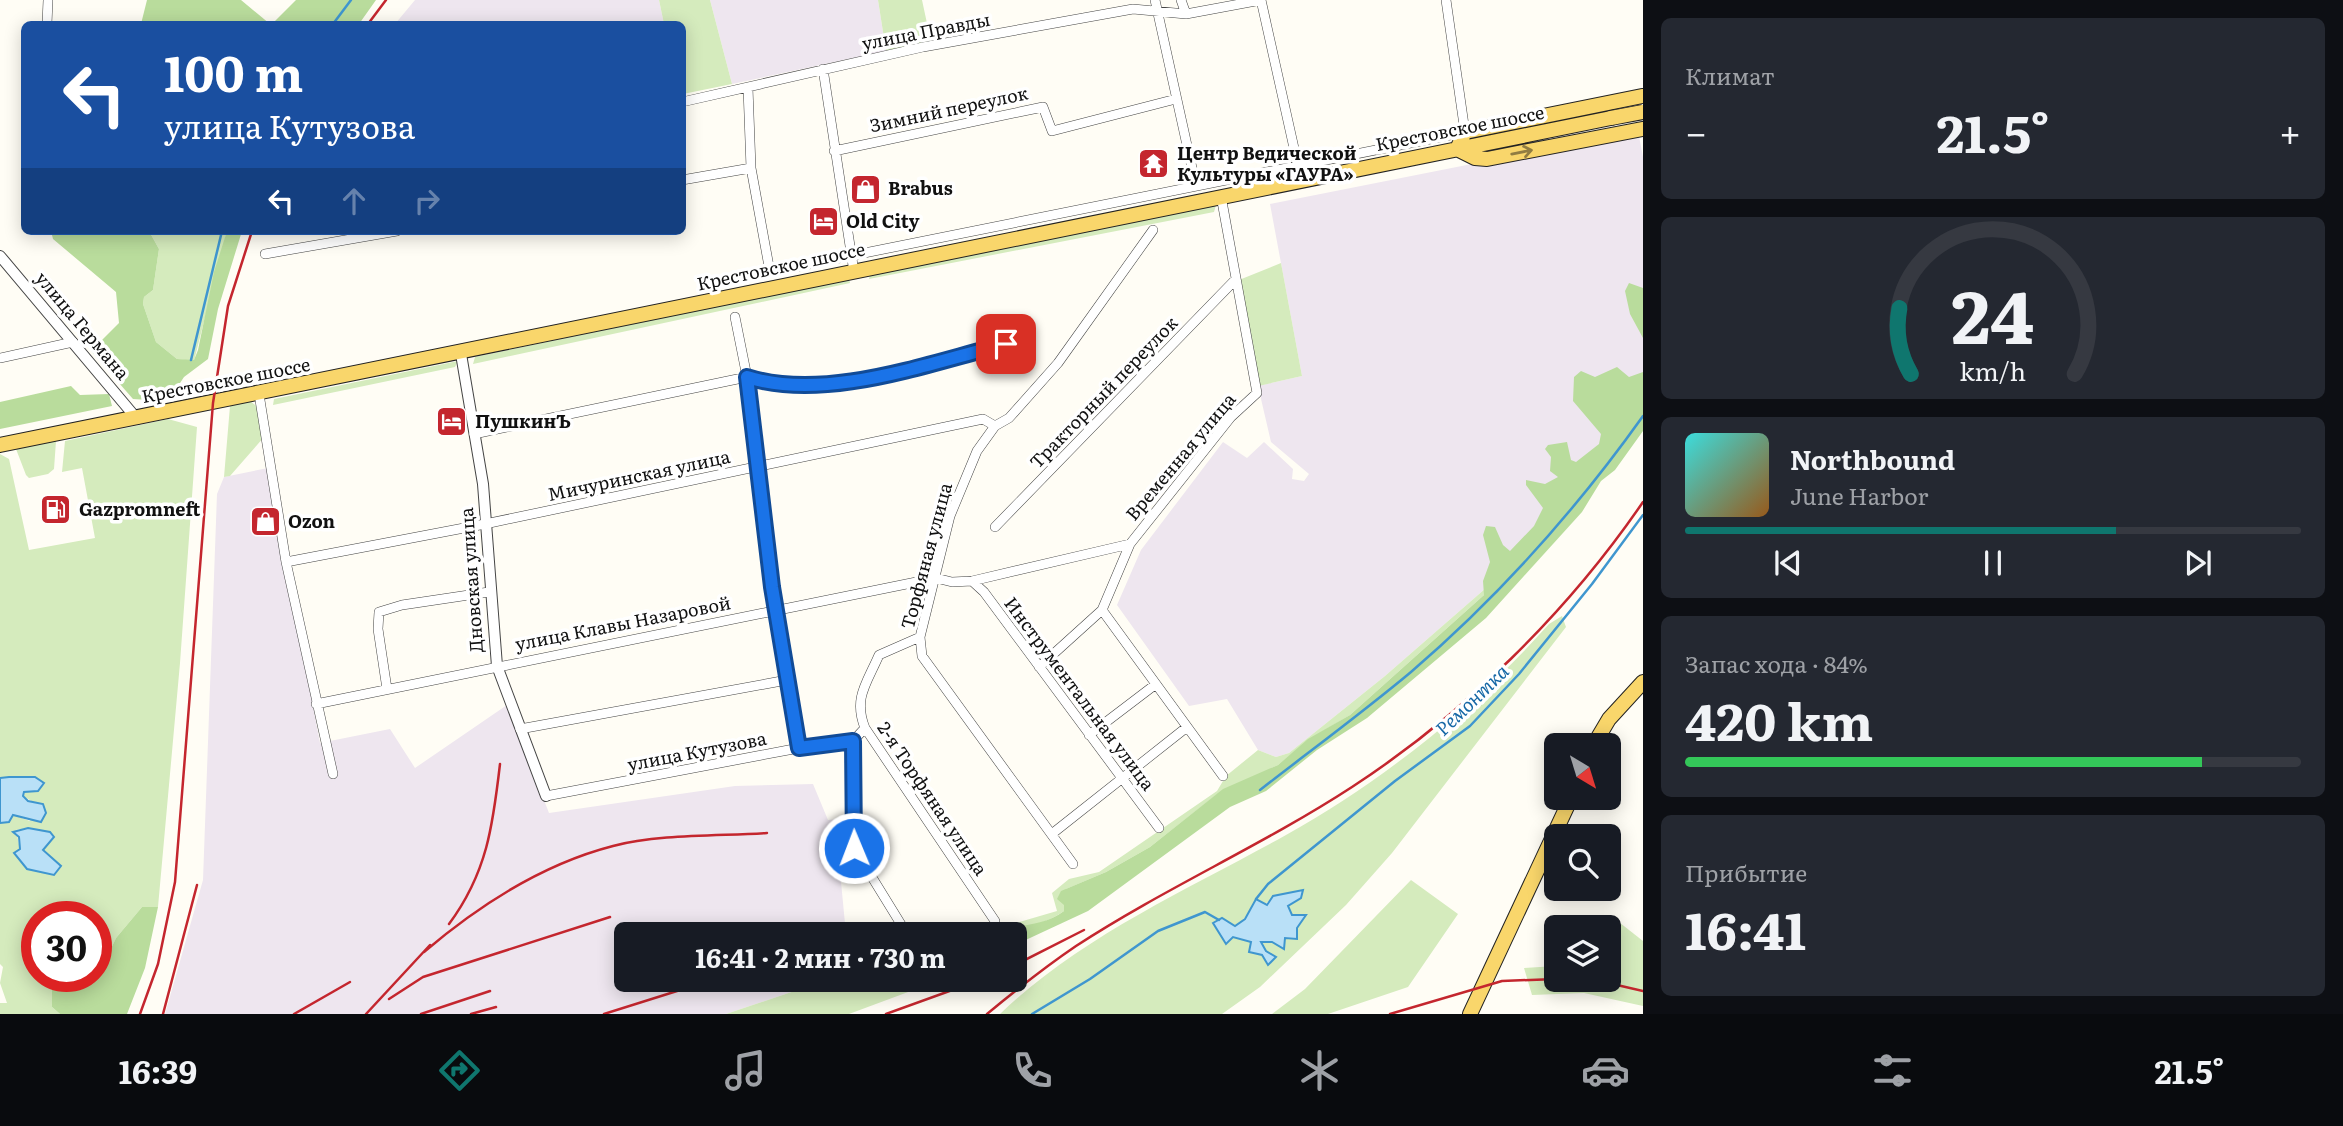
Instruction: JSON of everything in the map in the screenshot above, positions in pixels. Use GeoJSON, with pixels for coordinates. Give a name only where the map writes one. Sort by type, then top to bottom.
{"type":"FeatureCollection","features":[{"type":"Feature","properties":{"kind":"main road"},"geometry":{"type":"LineString","coordinates":[[1642,129],[1487,159],[1475,158],[1457,149],[1465,132],[1643,95]]}},
{"type":"Feature","properties":{"kind":"main road","name":"Крестовское шоссе"},"geometry":{"type":"LineString","coordinates":[[0,445],[461,354],[1643,112]]}},
{"type":"Feature","properties":{"kind":"main road"},"geometry":{"type":"LineString","coordinates":[[1601,733],[1609,719],[1643,682]]}},
{"type":"Feature","properties":{"kind":"main road"},"geometry":{"type":"LineString","coordinates":[[1470,1014],[1565,810]]}},
{"type":"Feature","properties":{"kind":"street"},"geometry":{"type":"LineString","coordinates":[[47,21],[48,0]]}},
{"type":"Feature","properties":{"kind":"street"},"geometry":{"type":"LineString","coordinates":[[1154,0],[1196,186]]}},
{"type":"Feature","properties":{"kind":"street"},"geometry":{"type":"LineString","coordinates":[[1181,0],[1186,14]]}},
{"type":"Feature","properties":{"kind":"street"},"geometry":{"type":"LineString","coordinates":[[1261,0],[1298,166]]}},
{"type":"Feature","properties":{"kind":"street","name":"улица Правды"},"geometry":{"type":"LineString","coordinates":[[686,101],[823,69],[1133,9],[1186,14],[1261,0]]}},
{"type":"Feature","properties":{"kind":"street"},"geometry":{"type":"LineString","coordinates":[[747,88],[751,168],[770,272],[1465,132],[1446,0]]}},
{"type":"Feature","properties":{"kind":"street"},"geometry":{"type":"LineString","coordinates":[[823,69],[854,272]]}},
{"type":"Feature","properties":{"kind":"street"},"geometry":{"type":"LineString","coordinates":[[1642,129],[1643,95]]}},
{"type":"Feature","properties":{"kind":"street","name":"Зимний переулок"},"geometry":{"type":"LineString","coordinates":[[834,151],[1031,108],[1043,107],[1046,110],[1052,131],[1175,99]]}},
{"type":"Feature","properties":{"kind":"street"},"geometry":{"type":"LineString","coordinates":[[686,179],[751,168]]}},
{"type":"Feature","properties":{"kind":"street","name":"Временная улица"},"geometry":{"type":"LineString","coordinates":[[936,578],[952,582],[972,581],[1130,544],[1231,416],[1256,393],[1221,197]]}},
{"type":"Feature","properties":{"kind":"street","name":"Торфяная улица"},"geometry":{"type":"LineString","coordinates":[[1073,864],[922,656],[920,637],[950,516],[977,451],[995,426],[1009,418],[1058,363],[1153,230]]}},
{"type":"Feature","properties":{"kind":"street"},"geometry":{"type":"LineString","coordinates":[[264,254],[374,235]]}},
{"type":"Feature","properties":{"kind":"street","name":"улица Германа"},"geometry":{"type":"LineString","coordinates":[[0,256],[137,419]]}},
{"type":"Feature","properties":{"kind":"street","name":"Тракторный переулок"},"geometry":{"type":"LineString","coordinates":[[995,527],[1235,280]]}},
{"type":"Feature","properties":{"kind":"street"},"geometry":{"type":"LineString","coordinates":[[735,317],[747,377],[775,610],[799,748]]}},
{"type":"Feature","properties":{"kind":"street"},"geometry":{"type":"LineString","coordinates":[[474,434],[747,377],[766,383],[840,384],[1030,338]]}},
{"type":"Feature","properties":{"kind":"street"},"geometry":{"type":"LineString","coordinates":[[0,358],[72,342]]}},
{"type":"Feature","properties":{"kind":"street","name":"Дновская улица"},"geometry":{"type":"LineString","coordinates":[[461,354],[485,524],[497,666],[546,796]]}},
{"type":"Feature","properties":{"kind":"street"},"geometry":{"type":"LineString","coordinates":[[260,394],[286,562],[332,774]]}},
{"type":"Feature","properties":{"kind":"street","name":"Мичуринская улица"},"geometry":{"type":"LineString","coordinates":[[286,562],[485,524],[983,419],[995,426]]}},
{"type":"Feature","properties":{"kind":"street"},"geometry":{"type":"LineString","coordinates":[[1038,667],[1102,610],[1130,544]]}},
{"type":"Feature","properties":{"kind":"street","name":"улица Клавы Назаровой"},"geometry":{"type":"LineString","coordinates":[[316,704],[936,578]]}},
{"type":"Feature","properties":{"kind":"street","name":"Инструментальная улица"},"geometry":{"type":"LineString","coordinates":[[972,581],[984,592],[1159,828]]}},
{"type":"Feature","properties":{"kind":"street"},"geometry":{"type":"LineString","coordinates":[[387,689],[378,629],[379,612],[402,605],[489,592]]}},
{"type":"Feature","properties":{"kind":"street"},"geometry":{"type":"LineString","coordinates":[[1102,610],[1223,776]]}},
{"type":"Feature","properties":{"kind":"street","name":"2-я Торфяная улица"},"geometry":{"type":"LineString","coordinates":[[920,637],[879,655],[859,699],[860,714],[865,728],[995,921]]}},
{"type":"Feature","properties":{"kind":"street"},"geometry":{"type":"LineString","coordinates":[[520,729],[787,680]]}},
{"type":"Feature","properties":{"kind":"street"},"geometry":{"type":"LineString","coordinates":[[1089,735],[1156,684]]}},
{"type":"Feature","properties":{"kind":"street"},"geometry":{"type":"LineString","coordinates":[[1053,833],[1187,727]]}},
{"type":"Feature","properties":{"kind":"street"},"geometry":{"type":"LineString","coordinates":[[865,728],[853,741],[854,848],[900,922]]}},
{"type":"Feature","properties":{"kind":"street","name":"улица Кутузова"},"geometry":{"type":"LineString","coordinates":[[546,796],[799,748],[853,741]]}},
{"type":"Feature","properties":{"kind":"shaded area"},"geometry":{"type":"Polygon","coordinates":[[[415,0],[659,0],[663,21],[398,21],[415,0]]]}},
{"type":"Feature","properties":{"kind":"shaded area"},"geometry":{"type":"Polygon","coordinates":[[[710,0],[878,0],[886,51],[732,84],[710,0]]]}},
{"type":"Feature","properties":{"kind":"shaded area"},"geometry":{"type":"Polygon","coordinates":[[[1638,131],[1643,157],[1643,405],[1486,588],[1385,676],[1289,753],[1276,757],[1258,750],[1227,699],[1189,706],[1117,605],[1141,550],[1223,442],[1247,458],[1264,442],[1293,469],[1292,479],[1304,481],[1309,474],[1271,442],[1258,386],[1302,376],[1270,204],[1638,131]]]}},
{"type":"Feature","properties":{"kind":"shaded area"},"geometry":{"type":"Polygon","coordinates":[[[268,468],[320,743],[390,729],[415,768],[507,705],[549,813],[735,786],[813,784],[828,820],[840,819],[843,860],[839,861],[845,922],[614,922],[614,992],[791,992],[726,1014],[165,1014],[203,880],[217,494],[224,477],[268,468]]]}},
{"type":"Feature","properties":{"kind":"green space"},"geometry":{"type":"Polygon","coordinates":[[[147,0],[241,0],[266,21],[142,21],[147,0]]]}},
{"type":"Feature","properties":{"kind":"green space"},"geometry":{"type":"Polygon","coordinates":[[[296,0],[376,0],[361,21],[275,21],[296,0]]]}},
{"type":"Feature","properties":{"kind":"green space"},"geometry":{"type":"Polygon","coordinates":[[[659,0],[710,0],[732,84],[686,93],[686,21],[663,21],[659,0]]]}},
{"type":"Feature","properties":{"kind":"green space"},"geometry":{"type":"Polygon","coordinates":[[[878,0],[922,0],[931,42],[886,51],[878,0]]]}},
{"type":"Feature","properties":{"kind":"green space"},"geometry":{"type":"Polygon","coordinates":[[[1216,205],[1214,212],[869,279],[870,275],[1216,205]]]}},
{"type":"Feature","properties":{"kind":"green space"},"geometry":{"type":"Polygon","coordinates":[[[52,235],[151,235],[159,249],[153,290],[144,297],[143,304],[156,342],[177,359],[194,360],[214,272],[226,235],[241,235],[218,309],[208,359],[184,377],[172,395],[148,400],[133,399],[91,351],[119,323],[116,292],[53,239],[52,235]]]}},
{"type":"Feature","properties":{"kind":"green space"},"geometry":{"type":"Polygon","coordinates":[[[151,235],[226,235],[194,361],[177,359],[156,342],[143,304],[144,297],[153,290],[159,249],[151,235]]]}},
{"type":"Feature","properties":{"kind":"green space"},"geometry":{"type":"Polygon","coordinates":[[[1281,263],[1302,376],[1254,387],[1234,282],[1281,263]]]}},
{"type":"Feature","properties":{"kind":"green space"},"geometry":{"type":"Polygon","coordinates":[[[849,279],[850,283],[473,364],[475,357],[849,279]]]}},
{"type":"Feature","properties":{"kind":"green space"},"geometry":{"type":"Polygon","coordinates":[[[1629,283],[1643,288],[1643,338],[1630,314],[1625,291],[1629,283]]]}},
{"type":"Feature","properties":{"kind":"green space"},"geometry":{"type":"Polygon","coordinates":[[[458,361],[455,367],[273,405],[274,399],[458,361]]]}},
{"type":"Feature","properties":{"kind":"green space"},"geometry":{"type":"Polygon","coordinates":[[[1617,367],[1629,377],[1643,372],[1643,431],[1615,470],[1601,481],[1582,512],[1486,618],[1367,718],[1317,750],[1266,791],[1230,807],[1088,911],[1027,939],[1027,925],[1045,921],[1064,911],[1064,905],[1057,899],[1061,891],[1106,872],[1150,847],[1223,789],[1278,765],[1308,739],[1350,715],[1484,595],[1483,581],[1490,562],[1483,535],[1486,526],[1495,527],[1503,545],[1510,551],[1534,526],[1543,508],[1526,485],[1526,480],[1545,484],[1558,477],[1550,471],[1551,457],[1545,449],[1548,445],[1567,442],[1571,460],[1576,462],[1599,444],[1601,434],[1573,401],[1574,377],[1581,371],[1595,377],[1617,367]]]}},
{"type":"Feature","properties":{"kind":"green space"},"geometry":{"type":"Polygon","coordinates":[[[71,386],[80,395],[109,394],[112,406],[0,429],[0,402],[71,386]]]}},
{"type":"Feature","properties":{"kind":"green space"},"geometry":{"type":"Polygon","coordinates":[[[250,401],[260,409],[264,437],[230,476],[224,477],[230,406],[250,401]]]}},
{"type":"Feature","properties":{"kind":"green space"},"geometry":{"type":"Polygon","coordinates":[[[168,419],[197,427],[180,663],[158,907],[142,907],[116,938],[112,947],[112,901],[21,901],[21,992],[52,992],[52,1007],[60,1014],[0,1014],[0,1003],[7,1003],[0,983],[3,967],[0,964],[0,823],[9,822],[13,815],[30,821],[38,805],[23,796],[35,777],[0,778],[0,454],[9,459],[29,550],[95,538],[82,468],[62,472],[65,441],[168,419]],[[28,828],[16,830],[20,849],[15,853],[25,866],[54,875],[50,858],[43,850],[53,839],[50,832],[28,828]]]}},
{"type":"Feature","properties":{"kind":"green space"},"geometry":{"type":"Polygon","coordinates":[[[56,441],[54,469],[48,474],[29,478],[16,449],[56,441]]]}},
{"type":"Feature","properties":{"kind":"green space"},"geometry":{"type":"Polygon","coordinates":[[[1486,588],[1484,595],[1350,715],[1308,740],[1278,765],[1216,795],[1150,847],[1106,872],[1066,889],[1064,911],[1055,917],[1027,926],[1027,922],[1019,922],[1057,911],[1052,893],[1069,879],[1099,872],[1217,791],[1226,776],[1258,750],[1276,757],[1289,753],[1385,676],[1486,588]]]}},
{"type":"Feature","properties":{"kind":"green space"},"geometry":{"type":"Polygon","coordinates":[[[1562,616],[1566,627],[1392,853],[1346,905],[1260,987],[1222,1014],[1000,1014],[1032,986],[1101,937],[1286,835],[1358,791],[1459,713],[1549,624],[1562,616]],[[1303,890],[1273,896],[1253,910],[1237,926],[1227,944],[1233,937],[1252,942],[1267,964],[1266,951],[1261,941],[1272,942],[1284,949],[1285,938],[1298,934],[1297,928],[1305,915],[1292,915],[1288,906],[1303,890]]]}},
{"type":"Feature","properties":{"kind":"green space"},"geometry":{"type":"Polygon","coordinates":[[[1411,880],[1458,914],[1408,987],[1328,1014],[1272,1014],[1305,989],[1411,880]]]}},
{"type":"Feature","properties":{"kind":"green space"},"geometry":{"type":"Polygon","coordinates":[[[142,907],[158,907],[145,968],[127,1014],[60,1014],[52,1007],[52,992],[112,992],[112,946],[142,907]]]}},
{"type":"Feature","properties":{"kind":"green space"},"geometry":{"type":"Polygon","coordinates":[[[1621,924],[1643,941],[1643,1006],[1584,993],[1532,995],[1524,968],[1544,967],[1544,992],[1621,992],[1621,924]]]}},
{"type":"Feature","properties":{"kind":"green space"},"geometry":{"type":"Polygon","coordinates":[[[791,992],[908,992],[849,1014],[726,1014],[791,992]]]}},
{"type":"Feature","properties":{"kind":"water"},"geometry":{"type":"Polygon","coordinates":[[[35,777],[44,783],[38,791],[24,792],[23,796],[28,801],[43,804],[46,813],[41,822],[13,815],[9,822],[0,823],[0,778],[35,777]]]}},
{"type":"Feature","properties":{"kind":"water"},"geometry":{"type":"Polygon","coordinates":[[[28,828],[50,832],[54,837],[43,850],[61,866],[54,875],[27,869],[14,853],[20,849],[19,837],[13,832],[28,828]]]}},
{"type":"Feature","properties":{"kind":"water"},"geometry":{"type":"Polygon","coordinates":[[[1303,890],[1301,898],[1288,906],[1292,915],[1306,915],[1297,928],[1297,939],[1285,938],[1284,949],[1272,942],[1261,942],[1266,951],[1276,957],[1268,965],[1262,955],[1249,952],[1251,942],[1233,937],[1226,944],[1213,923],[1222,918],[1235,926],[1245,919],[1256,899],[1267,905],[1273,896],[1303,890]]]}},
{"type":"Feature","properties":{"kind":"waterway"},"geometry":{"type":"LineString","coordinates":[[335,21],[351,0]]}},
{"type":"Feature","properties":{"kind":"waterway"},"geometry":{"type":"LineString","coordinates":[[191,360],[221,235]]}},
{"type":"Feature","properties":{"kind":"waterway"},"geometry":{"type":"LineString","coordinates":[[1260,790],[1411,672],[1475,614],[1563,519],[1643,416]]}},
{"type":"Feature","properties":{"kind":"waterway","name":"Ремонтка"},"geometry":{"type":"LineString","coordinates":[[1256,899],[1268,884],[1395,781],[1470,726],[1519,674],[1592,584],[1643,515]]}},
{"type":"Feature","properties":{"kind":"waterway"},"geometry":{"type":"LineString","coordinates":[[1032,1014],[1090,979],[1158,931],[1205,912],[1219,920]]}},
{"type":"Feature","properties":{"kind":"railway"},"geometry":{"type":"LineString","coordinates":[[370,21],[386,0]]}},
{"type":"Feature","properties":{"kind":"railway"},"geometry":{"type":"LineString","coordinates":[[140,1014],[158,964],[175,882],[213,403],[228,306],[251,235]]}},
{"type":"Feature","properties":{"kind":"railway"},"geometry":{"type":"LineString","coordinates":[[987,1014],[1076,946],[1318,808],[1394,758],[1434,727],[1511,659],[1547,622],[1581,583],[1643,502]]}},
{"type":"Feature","properties":{"kind":"railway"},"geometry":{"type":"LineString","coordinates":[[449,924],[462,905],[480,867],[491,828],[500,764]]}},
{"type":"Feature","properties":{"kind":"railway"},"geometry":{"type":"LineString","coordinates":[[424,952],[512,888],[587,854],[649,839],[767,833]]}},
{"type":"Feature","properties":{"kind":"railway"},"geometry":{"type":"LineString","coordinates":[[163,1014],[197,885]]}},
{"type":"Feature","properties":{"kind":"railway"},"geometry":{"type":"LineString","coordinates":[[389,999],[423,977],[610,917]]}},
{"type":"Feature","properties":{"kind":"railway"},"geometry":{"type":"LineString","coordinates":[[1027,959],[1084,930]]}},
{"type":"Feature","properties":{"kind":"railway"},"geometry":{"type":"LineString","coordinates":[[366,1014],[430,945]]}},
{"type":"Feature","properties":{"kind":"railway"},"geometry":{"type":"LineString","coordinates":[[1390,1014],[1502,981],[1544,979]]}},
{"type":"Feature","properties":{"kind":"railway"},"geometry":{"type":"LineString","coordinates":[[294,1014],[350,982]]}},
{"type":"Feature","properties":{"kind":"railway"},"geometry":{"type":"LineString","coordinates":[[1621,986],[1643,991]]}},
{"type":"Feature","properties":{"kind":"railway"},"geometry":{"type":"LineString","coordinates":[[421,1014],[490,991]]}},
{"type":"Feature","properties":{"kind":"railway"},"geometry":{"type":"LineString","coordinates":[[604,1014],[674,992]]}},
{"type":"Feature","properties":{"kind":"railway"},"geometry":{"type":"LineString","coordinates":[[886,1014],[947,992]]}},
{"type":"Feature","properties":{"kind":"railway"},"geometry":{"type":"LineString","coordinates":[[471,1014],[496,1007]]}},
{"type":"Feature","properties":{"kind":"place","name":"Центр Ведической Культуры «ГАУРА»"},"geometry":{"type":"Point","coordinates":[1154,164]}},
{"type":"Feature","properties":{"kind":"place","name":"Brabus"},"geometry":{"type":"Point","coordinates":[865,189]}},
{"type":"Feature","properties":{"kind":"place","name":"Old City"},"geometry":{"type":"Point","coordinates":[823,222]}},
{"type":"Feature","properties":{"kind":"place","name":"ПушкинЪ"},"geometry":{"type":"Point","coordinates":[452,422]}},
{"type":"Feature","properties":{"kind":"place","name":"Gazpromneft"},"geometry":{"type":"Point","coordinates":[56,510]}},
{"type":"Feature","properties":{"kind":"place","name":"Ozon"},"geometry":{"type":"Point","coordinates":[265,522]}},
{"type":"Feature","properties":{"kind":"route"},"geometry":{"type":"LineString","coordinates":[[854,848],[853,741],[799,748],[772,587],[747,377],[766,383],[840,384],[1006,344]]}}]}
